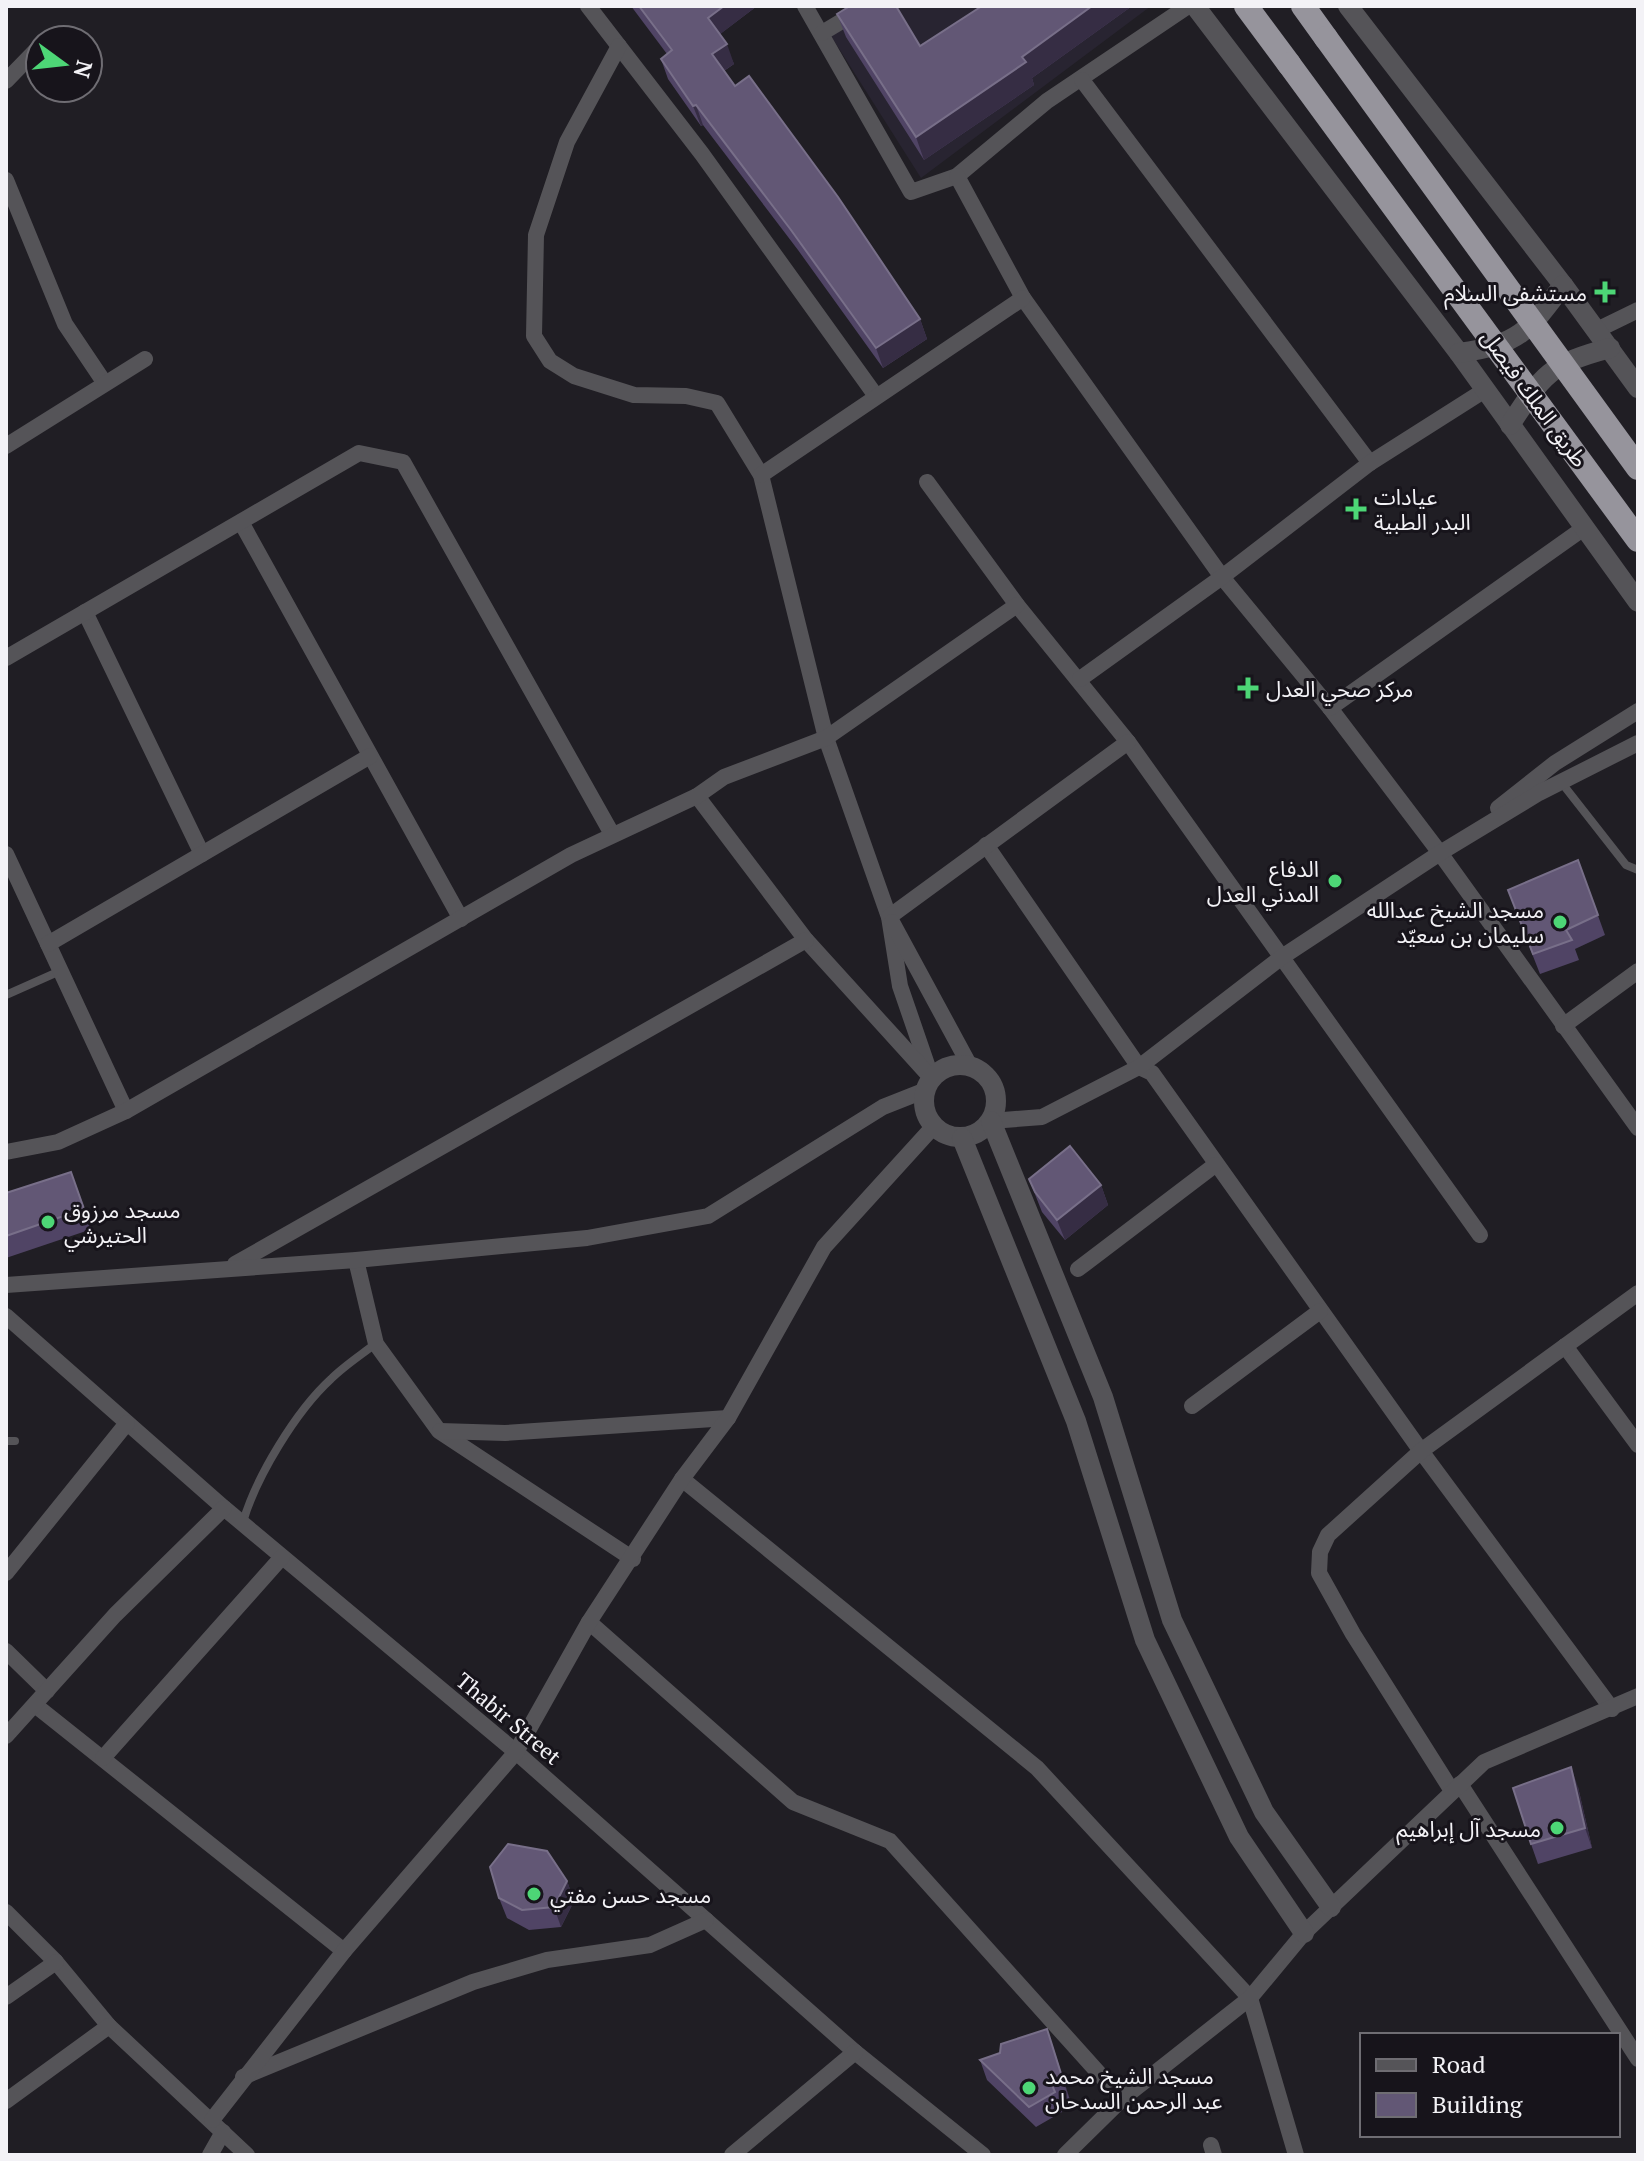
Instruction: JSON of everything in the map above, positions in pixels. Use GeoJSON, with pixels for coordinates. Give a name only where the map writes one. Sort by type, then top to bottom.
{"type":"FeatureCollection","features":[{"type":"Feature","properties":{"kind":"highway","name":"طريق الملك فيصل"},"geometry":{"type":"LineString","coordinates":[[1246,6],[1638,540]]}},
{"type":"Feature","properties":{"kind":"highway","name":"طريق الملك فيصل"},"geometry":{"type":"LineString","coordinates":[[1303,6],[1638,468]]}},
{"type":"Feature","properties":{"kind":"street"},"geometry":{"type":"LineString","coordinates":[[588,6],[702,154],[876,396]]}},
{"type":"Feature","properties":{"kind":"street"},"geometry":{"type":"LineString","coordinates":[[805,6],[911,192],[957,176],[1047,101],[1188,6]]}},
{"type":"Feature","properties":{"kind":"street"},"geometry":{"type":"LineString","coordinates":[[822,33],[867,6]]}},
{"type":"Feature","properties":{"kind":"street"},"geometry":{"type":"LineString","coordinates":[[1195,6],[1459,353],[1638,602]]}},
{"type":"Feature","properties":{"kind":"street"},"geometry":{"type":"LineString","coordinates":[[1348,6],[1563,285],[1638,388]]}},
{"type":"Feature","properties":{"kind":"street"},"geometry":{"type":"LineString","coordinates":[[619,46],[567,142],[536,235],[534,336],[550,361],[574,376],[634,395],[686,396],[717,403],[761,475],[826,738],[889,917],[970,1066]]}},
{"type":"Feature","properties":{"kind":"street"},"geometry":{"type":"LineString","coordinates":[[6,81],[24,62]]}},
{"type":"Feature","properties":{"kind":"street"},"geometry":{"type":"LineString","coordinates":[[1082,80],[1370,463]]}},
{"type":"Feature","properties":{"kind":"street"},"geometry":{"type":"LineString","coordinates":[[957,176],[1023,298],[1222,577],[1330,708],[1440,853],[1638,1128]]}},
{"type":"Feature","properties":{"kind":"street"},"geometry":{"type":"LineString","coordinates":[[6,180],[65,324],[104,382]]}},
{"type":"Feature","properties":{"kind":"street"},"geometry":{"type":"LineString","coordinates":[[1459,353],[1497,347],[1521,335],[1563,285]]}},
{"type":"Feature","properties":{"kind":"street"},"geometry":{"type":"LineString","coordinates":[[761,475],[1023,298]]}},
{"type":"Feature","properties":{"kind":"street"},"geometry":{"type":"LineString","coordinates":[[1597,330],[1638,310]]}},
{"type":"Feature","properties":{"kind":"street"},"geometry":{"type":"LineString","coordinates":[[1510,425],[1545,375],[1569,359],[1610,348]]}},
{"type":"Feature","properties":{"kind":"street"},"geometry":{"type":"LineString","coordinates":[[6,446],[145,359]]}},
{"type":"Feature","properties":{"kind":"street"},"geometry":{"type":"LineString","coordinates":[[1080,679],[1222,577],[1370,463],[1485,390]]}},
{"type":"Feature","properties":{"kind":"street"},"geometry":{"type":"LineString","coordinates":[[6,658],[359,453],[403,462],[612,834]]}},
{"type":"Feature","properties":{"kind":"street"},"geometry":{"type":"LineString","coordinates":[[927,482],[1017,605],[1128,742],[1480,1235]]}},
{"type":"Feature","properties":{"kind":"street"},"geometry":{"type":"LineString","coordinates":[[241,522],[461,919]]}},
{"type":"Feature","properties":{"kind":"street"},"geometry":{"type":"LineString","coordinates":[[1330,708],[1584,528]]}},
{"type":"Feature","properties":{"kind":"street"},"geometry":{"type":"LineString","coordinates":[[6,1152],[58,1142],[126,1111],[612,834],[697,796],[724,777],[826,738],[1017,605]]}},
{"type":"Feature","properties":{"kind":"street"},"geometry":{"type":"LineString","coordinates":[[85,612],[202,854]]}},
{"type":"Feature","properties":{"kind":"street"},"geometry":{"type":"LineString","coordinates":[[1440,853],[1555,763],[1638,711]]}},
{"type":"Feature","properties":{"kind":"street"},"geometry":{"type":"LineString","coordinates":[[889,917],[1128,742]]}},
{"type":"Feature","properties":{"kind":"street"},"geometry":{"type":"LineString","coordinates":[[991,1121],[1042,1117],[1139,1067],[1282,957],[1440,853],[1561,782],[1638,743]]}},
{"type":"Feature","properties":{"kind":"street"},"geometry":{"type":"LineString","coordinates":[[48,944],[370,756]]}},
{"type":"Feature","properties":{"kind":"street"},"geometry":{"type":"LineString","coordinates":[[697,796],[806,940],[929,1085]]}},
{"type":"Feature","properties":{"kind":"street"},"geometry":{"type":"LineString","coordinates":[[986,845],[1139,1067],[1152,1073],[1421,1451],[1612,1709]]}},
{"type":"Feature","properties":{"kind":"street"},"geometry":{"type":"LineString","coordinates":[[6,854],[126,1111]]}},
{"type":"Feature","properties":{"kind":"street"},"geometry":{"type":"LineString","coordinates":[[6,1285],[356,1260],[587,1238],[708,1216],[883,1107],[929,1085],[949,1067],[970,1066],[980,1071],[994,1088],[995,1111],[983,1129],[962,1138],[942,1133],[934,1126],[925,1109],[929,1085],[900,986],[889,917]]}},
{"type":"Feature","properties":{"kind":"street"},"geometry":{"type":"LineString","coordinates":[[230,1267],[806,940]]}},
{"type":"Feature","properties":{"kind":"street"},"geometry":{"type":"LineString","coordinates":[[1563,1026],[1638,971]]}},
{"type":"Feature","properties":{"kind":"street"},"geometry":{"type":"LineString","coordinates":[[991,1121],[1103,1397],[1172,1620],[1264,1812],[1331,1907]]}},
{"type":"Feature","properties":{"kind":"street"},"geometry":{"type":"LineString","coordinates":[[210,2155],[218,2126],[242,2078],[344,1951],[516,1752],[589,1622],[633,1559],[682,1479],[728,1418],[824,1247],[934,1126]]}},
{"type":"Feature","properties":{"kind":"street"},"geometry":{"type":"LineString","coordinates":[[962,1138],[1076,1421],[1145,1640],[1239,1837],[1304,1933]]}},
{"type":"Feature","properties":{"kind":"street"},"geometry":{"type":"LineString","coordinates":[[1078,1269],[1215,1165]]}},
{"type":"Feature","properties":{"kind":"street"},"geometry":{"type":"LineString","coordinates":[[356,1260],[376,1344],[439,1431],[633,1559]]}},
{"type":"Feature","properties":{"kind":"street"},"geometry":{"type":"LineString","coordinates":[[1638,1293],[1421,1451],[1328,1535],[1320,1552],[1319,1573],[1353,1634],[1638,2059]]}},
{"type":"Feature","properties":{"kind":"street"},"geometry":{"type":"LineString","coordinates":[[1192,1406],[1320,1311]]}},
{"type":"Feature","properties":{"kind":"street","name":"Thabir Street"},"geometry":{"type":"LineString","coordinates":[[6,1316],[242,1524],[516,1752],[855,2052],[983,2155]]}},
{"type":"Feature","properties":{"kind":"street"},"geometry":{"type":"LineString","coordinates":[[1565,1346],[1638,1445]]}},
{"type":"Feature","properties":{"kind":"street"},"geometry":{"type":"LineString","coordinates":[[439,1431],[505,1433],[728,1418]]}},
{"type":"Feature","properties":{"kind":"street"},"geometry":{"type":"LineString","coordinates":[[6,1573],[127,1423]]}},
{"type":"Feature","properties":{"kind":"street"},"geometry":{"type":"LineString","coordinates":[[682,1479],[1037,1768],[1250,1998],[1296,2155]]}},
{"type":"Feature","properties":{"kind":"street"},"geometry":{"type":"LineString","coordinates":[[6,1736],[115,1615],[224,1508]]}},
{"type":"Feature","properties":{"kind":"street"},"geometry":{"type":"LineString","coordinates":[[103,1758],[282,1557]]}},
{"type":"Feature","properties":{"kind":"street"},"geometry":{"type":"LineString","coordinates":[[589,1622],[793,1802],[890,1841],[1122,2099]]}},
{"type":"Feature","properties":{"kind":"street"},"geometry":{"type":"LineString","coordinates":[[6,1651],[47,1691]]}},
{"type":"Feature","properties":{"kind":"street"},"geometry":{"type":"LineString","coordinates":[[1065,2155],[1122,2099],[1250,1998],[1304,1933],[1484,1762],[1638,1696]]}},
{"type":"Feature","properties":{"kind":"street"},"geometry":{"type":"LineString","coordinates":[[35,1705],[344,1951]]}},
{"type":"Feature","properties":{"kind":"street"},"geometry":{"type":"LineString","coordinates":[[6,1912],[56,1962],[109,2026],[247,2155]]}},
{"type":"Feature","properties":{"kind":"street"},"geometry":{"type":"LineString","coordinates":[[242,2078],[473,1982],[547,1960],[650,1945],[706,1920]]}},
{"type":"Feature","properties":{"kind":"street"},"geometry":{"type":"LineString","coordinates":[[6,1997],[56,1962]]}},
{"type":"Feature","properties":{"kind":"street"},"geometry":{"type":"LineString","coordinates":[[6,2101],[109,2026]]}},
{"type":"Feature","properties":{"kind":"street"},"geometry":{"type":"LineString","coordinates":[[732,2155],[855,2052]]}},
{"type":"Feature","properties":{"kind":"lane"},"geometry":{"type":"LineString","coordinates":[[1561,782],[1626,865],[1638,870]]}},
{"type":"Feature","properties":{"kind":"lane"},"geometry":{"type":"LineString","coordinates":[[6,995],[60,971]]}},
{"type":"Feature","properties":{"kind":"lane"},"geometry":{"type":"LineString","coordinates":[[242,1524],[278,1447],[313,1397],[376,1344]]}},
{"type":"Feature","properties":{"kind":"shaded area"},"geometry":{"type":"Polygon","coordinates":[[[880,6],[1151,6],[921,178],[831,36],[880,6]]]}},
{"type":"Feature","properties":{"kind":"building"},"geometry":{"type":"Polygon","coordinates":[[[639,6],[724,6],[708,18],[727,44],[712,54],[735,86],[749,76],[838,197],[920,319],[876,348],[791,230],[696,105],[693,106],[661,59],[672,50],[639,6]]]}},
{"type":"Feature","properties":{"kind":"building"},"geometry":{"type":"Polygon","coordinates":[[[850,6],[896,6],[920,46],[982,6],[1092,6],[1022,57],[1026,62],[916,137],[837,14],[850,6]]]}},
{"type":"Feature","properties":{"kind":"building","name":"مسجد الشيخ عبدالله سليمان بن سعيّد"},"geometry":{"type":"Polygon","coordinates":[[[1578,860],[1598,915],[1566,930],[1572,940],[1533,954],[1508,890],[1578,860]]]}},
{"type":"Feature","properties":{"kind":"building"},"geometry":{"type":"Polygon","coordinates":[[[1070,1146],[1101,1185],[1057,1220],[1029,1179],[1070,1146]]]}},
{"type":"Feature","properties":{"kind":"building"},"geometry":{"type":"Polygon","coordinates":[[[71,1172],[84,1209],[6,1236],[6,1193],[71,1172]]]}},
{"type":"Feature","properties":{"kind":"building","name":"مسجد آل إبراهيم"},"geometry":{"type":"Polygon","coordinates":[[[1571,1767],[1585,1828],[1531,1844],[1513,1788],[1571,1767]]]}},
{"type":"Feature","properties":{"kind":"building","name":"مسجد حسن مفتي"},"geometry":{"type":"Polygon","coordinates":[[[508,1844],[547,1851],[567,1881],[554,1907],[522,1910],[499,1898],[490,1867],[508,1844]]]}},
{"type":"Feature","properties":{"kind":"building"},"geometry":{"type":"Polygon","coordinates":[[[1047,2029],[1063,2080],[1052,2085],[1055,2092],[1029,2107],[980,2060],[1000,2053],[1001,2044],[1047,2029]]]}},
{"type":"Feature","properties":{"kind":"place","name":"مستشفى السلام"},"geometry":{"type":"Point","coordinates":[1605,292]}},
{"type":"Feature","properties":{"kind":"place","name":"عيادات البدر الطبية"},"geometry":{"type":"Point","coordinates":[1356,509]}},
{"type":"Feature","properties":{"kind":"place","name":"مركز صحي العدل"},"geometry":{"type":"Point","coordinates":[1248,688]}},
{"type":"Feature","properties":{"kind":"place","name":"الدفاع المدني العدل"},"geometry":{"type":"Point","coordinates":[1335,881]}},
{"type":"Feature","properties":{"kind":"place","name":"مسجد الشيخ عبدالله سليمان بن سعيّد"},"geometry":{"type":"Point","coordinates":[1560,922]}},
{"type":"Feature","properties":{"kind":"place","name":"مسجد مرزوق الحتيرشي"},"geometry":{"type":"Point","coordinates":[48,1222]}},
{"type":"Feature","properties":{"kind":"place","name":"مسجد آل إبراهيم"},"geometry":{"type":"Point","coordinates":[1557,1828]}},
{"type":"Feature","properties":{"kind":"place","name":"مسجد حسن مفتي"},"geometry":{"type":"Point","coordinates":[534,1894]}},
{"type":"Feature","properties":{"kind":"place","name":"مسجد الشيخ محمد عبد الرحمن السدحان"},"geometry":{"type":"Point","coordinates":[1029,2088]}}]}
